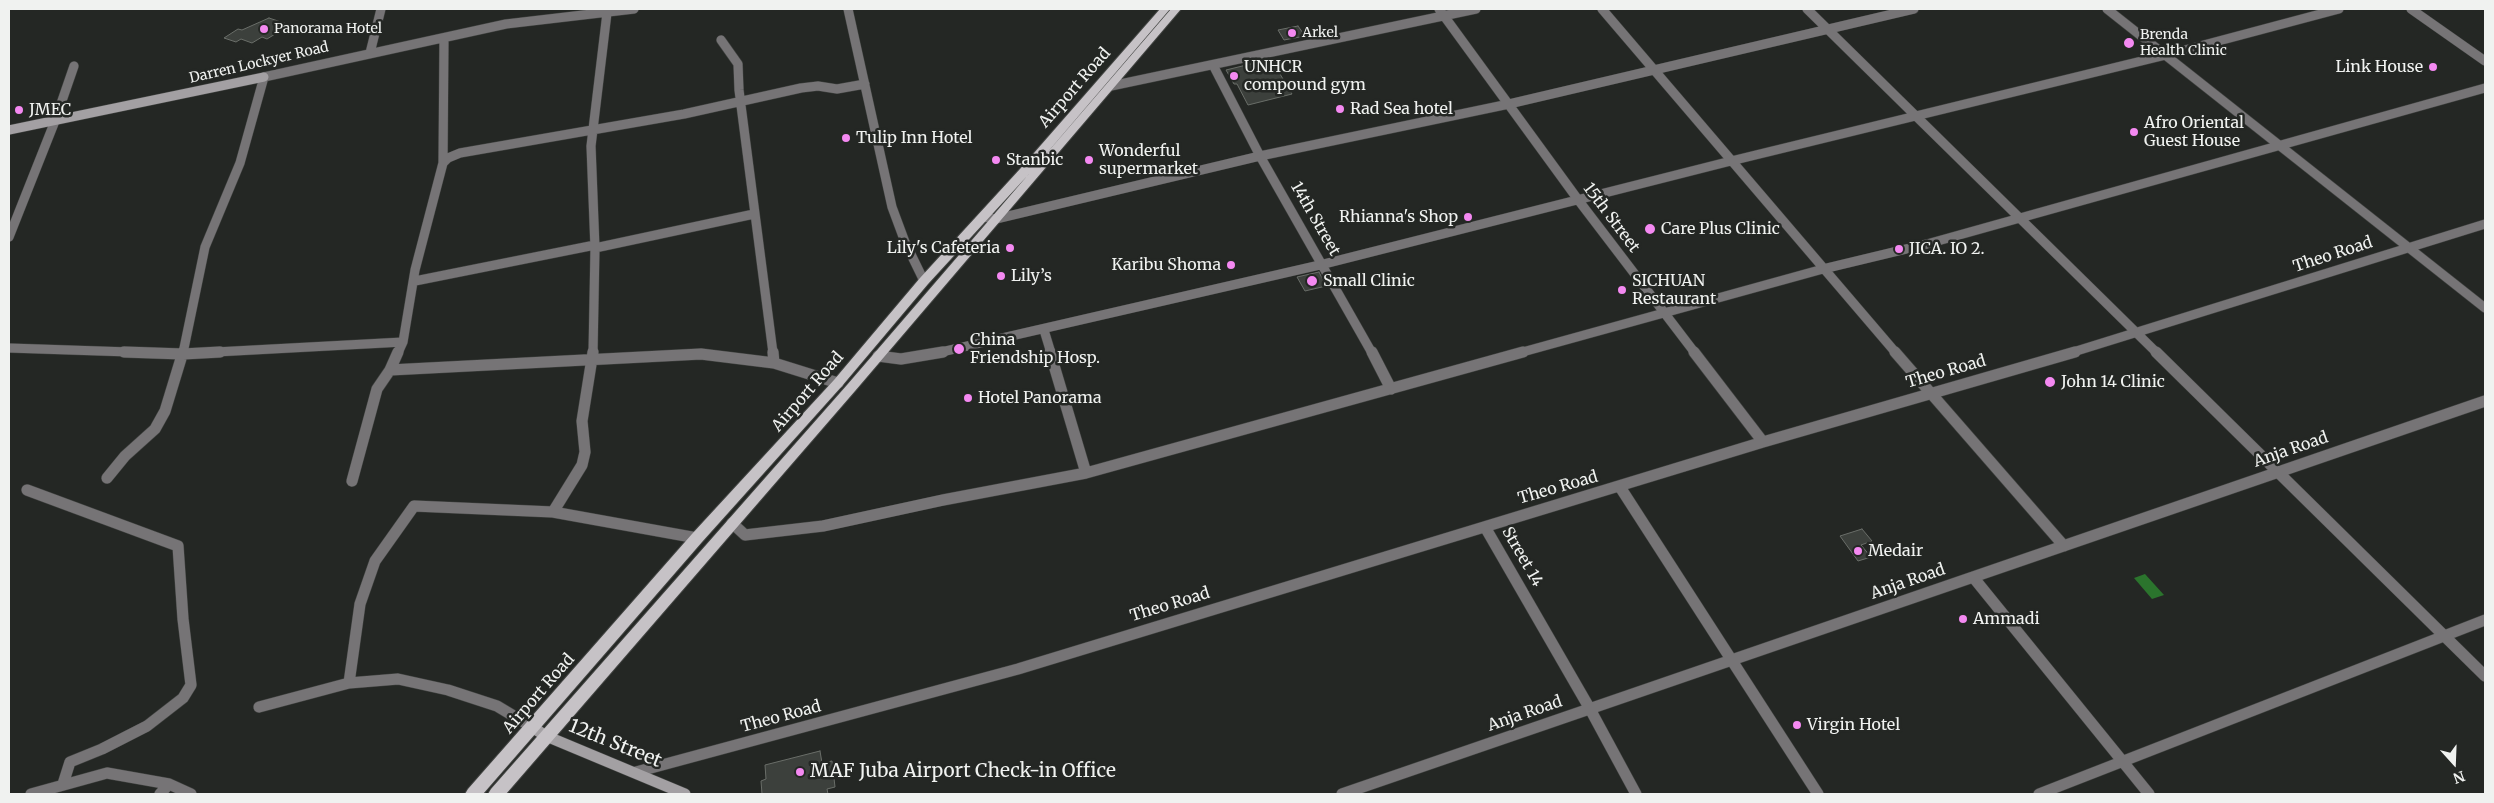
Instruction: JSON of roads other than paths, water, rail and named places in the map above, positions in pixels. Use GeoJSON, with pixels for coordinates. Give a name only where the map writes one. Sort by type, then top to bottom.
{"type":"FeatureCollection","features":[{"type":"Feature","properties":{"kind":"main road","name":"Airport Road"},"geometry":{"type":"LineString","coordinates":[[496,794],[878,356],[989,218],[1165,9]]}},
{"type":"Feature","properties":{"kind":"main road","name":"Airport Road"},"geometry":{"type":"LineString","coordinates":[[473,794],[698,538],[838,383],[924,281],[989,218],[1110,86],[1176,9]]}},
{"type":"Feature","properties":{"kind":"street"},"geometry":{"type":"LineString","coordinates":[[370,53],[380,9]]}},
{"type":"Feature","properties":{"kind":"street","name":"Darren Lockyer Road"},"geometry":{"type":"LineString","coordinates":[[9,130],[506,24],[634,9]]}},
{"type":"Feature","properties":{"kind":"street"},"geometry":{"type":"LineString","coordinates":[[848,9],[892,207],[905,242],[924,281]]}},
{"type":"Feature","properties":{"kind":"street"},"geometry":{"type":"LineString","coordinates":[[1110,86],[1213,65],[1441,12],[1476,9]]}},
{"type":"Feature","properties":{"kind":"street"},"geometry":{"type":"LineString","coordinates":[[1602,9],[1823,269],[2064,546]]}},
{"type":"Feature","properties":{"kind":"street"},"geometry":{"type":"LineString","coordinates":[[1807,9],[2204,401],[2280,472],[2360,554],[2485,676]]}},
{"type":"Feature","properties":{"kind":"street"},"geometry":{"type":"LineString","coordinates":[[989,218],[1260,156],[1509,104],[1914,9]]}},
{"type":"Feature","properties":{"kind":"street"},"geometry":{"type":"LineString","coordinates":[[2107,9],[2485,308]]}},
{"type":"Feature","properties":{"kind":"street"},"geometry":{"type":"LineString","coordinates":[[878,356],[901,359],[921,357],[1324,264],[1579,201],[1731,160],[2166,55],[2339,9]]}},
{"type":"Feature","properties":{"kind":"street"},"geometry":{"type":"LineString","coordinates":[[2411,9],[2485,60]]}},
{"type":"Feature","properties":{"kind":"street","name":"15th Street"},"geometry":{"type":"LineString","coordinates":[[1441,12],[1579,201],[1762,442]]}},
{"type":"Feature","properties":{"kind":"street"},"geometry":{"type":"LineString","coordinates":[[554,512],[584,459],[582,421],[593,358],[595,247],[591,146],[607,13]]}},
{"type":"Feature","properties":{"kind":"street"},"geometry":{"type":"LineString","coordinates":[[352,481],[377,389],[390,370],[403,342],[416,270],[443,163],[444,39]]}},
{"type":"Feature","properties":{"kind":"street"},"geometry":{"type":"LineString","coordinates":[[721,40],[738,64],[740,101],[774,364]]}},
{"type":"Feature","properties":{"kind":"street","name":"14th Street"},"geometry":{"type":"LineString","coordinates":[[1213,65],[1260,156],[1324,264],[1391,389]]}},
{"type":"Feature","properties":{"kind":"street"},"geometry":{"type":"LineString","coordinates":[[9,237],[56,121],[74,66]]}},
{"type":"Feature","properties":{"kind":"street"},"geometry":{"type":"LineString","coordinates":[[108,478],[125,456],[160,421],[183,354],[205,247],[240,162],[264,77]]}},
{"type":"Feature","properties":{"kind":"street"},"geometry":{"type":"LineString","coordinates":[[443,163],[460,153],[593,131],[801,88],[818,86],[837,89],[865,84]]}},
{"type":"Feature","properties":{"kind":"street"},"geometry":{"type":"LineString","coordinates":[[732,523],[745,535],[823,526],[943,500],[1086,473],[1823,269],[1926,244],[2280,146],[2411,107],[2485,88]]}},
{"type":"Feature","properties":{"kind":"street"},"geometry":{"type":"LineString","coordinates":[[415,280],[595,247],[754,214]]}},
{"type":"Feature","properties":{"kind":"street","name":"Theo Road"},"geometry":{"type":"LineString","coordinates":[[636,772],[1018,670],[1762,442],[2137,334],[2485,224]]}},
{"type":"Feature","properties":{"kind":"street"},"geometry":{"type":"LineString","coordinates":[[1044,330],[1086,473]]}},
{"type":"Feature","properties":{"kind":"street"},"geometry":{"type":"LineString","coordinates":[[9,348],[183,354],[403,342]]}},
{"type":"Feature","properties":{"kind":"street"},"geometry":{"type":"LineString","coordinates":[[390,370],[514,365],[593,358],[701,354],[774,364],[838,383]]}},
{"type":"Feature","properties":{"kind":"street","name":"Anja Road"},"geometry":{"type":"LineString","coordinates":[[1342,794],[2485,401]]}},
{"type":"Feature","properties":{"kind":"street"},"geometry":{"type":"LineString","coordinates":[[1620,487],[1818,794]]}},
{"type":"Feature","properties":{"kind":"street"},"geometry":{"type":"LineString","coordinates":[[27,490],[178,546],[183,619],[191,685],[183,698],[147,726],[102,749],[70,762],[63,784]]}},
{"type":"Feature","properties":{"kind":"street"},"geometry":{"type":"LineString","coordinates":[[349,683],[360,604],[375,562],[411,508],[419,504],[481,510],[554,512],[698,538]]}},
{"type":"Feature","properties":{"kind":"street","name":"Street 14"},"geometry":{"type":"LineString","coordinates":[[1485,527],[1590,709],[1636,794]]}},
{"type":"Feature","properties":{"kind":"street"},"geometry":{"type":"LineString","coordinates":[[1973,577],[2149,794]]}},
{"type":"Feature","properties":{"kind":"street"},"geometry":{"type":"LineString","coordinates":[[2039,794],[2485,620]]}},
{"type":"Feature","properties":{"kind":"street"},"geometry":{"type":"LineString","coordinates":[[259,707],[349,683],[398,679],[448,690],[497,706],[532,727]]}},
{"type":"Feature","properties":{"kind":"street","name":"12th Street"},"geometry":{"type":"LineString","coordinates":[[532,727],[546,736],[685,794]]}},
{"type":"Feature","properties":{"kind":"street"},"geometry":{"type":"LineString","coordinates":[[31,794],[107,773],[169,784],[191,794]]}},
{"type":"Feature","properties":{"kind":"street"},"geometry":{"type":"LineString","coordinates":[[160,794],[169,784]]}},
{"type":"Feature","properties":{"kind":"place","name":"Panorama Hotel"},"geometry":{"type":"Point","coordinates":[264,29]}},
{"type":"Feature","properties":{"kind":"place","name":"Arkel"},"geometry":{"type":"Point","coordinates":[1292,33]}},
{"type":"Feature","properties":{"kind":"place","name":"Brenda Health Clinic"},"geometry":{"type":"Point","coordinates":[2129,43]}},
{"type":"Feature","properties":{"kind":"place","name":"Link House"},"geometry":{"type":"Point","coordinates":[2433,67]}},
{"type":"Feature","properties":{"kind":"place","name":"UNHCR compound gym"},"geometry":{"type":"Point","coordinates":[1234,76]}},
{"type":"Feature","properties":{"kind":"place","name":"Rad Sea hotel"},"geometry":{"type":"Point","coordinates":[1340,109]}},
{"type":"Feature","properties":{"kind":"place","name":"JMEC"},"geometry":{"type":"Point","coordinates":[19,110]}},
{"type":"Feature","properties":{"kind":"place","name":"Afro Oriental Guest House"},"geometry":{"type":"Point","coordinates":[2134,132]}},
{"type":"Feature","properties":{"kind":"place","name":"Tulip Inn Hotel"},"geometry":{"type":"Point","coordinates":[846,138]}},
{"type":"Feature","properties":{"kind":"place","name":"Stanbic"},"geometry":{"type":"Point","coordinates":[996,160]}},
{"type":"Feature","properties":{"kind":"place","name":"Wonderful supermarket"},"geometry":{"type":"Point","coordinates":[1089,160]}},
{"type":"Feature","properties":{"kind":"place","name":"Rhianna's Shop"},"geometry":{"type":"Point","coordinates":[1468,217]}},
{"type":"Feature","properties":{"kind":"place","name":"Care Plus Clinic"},"geometry":{"type":"Point","coordinates":[1650,229]}},
{"type":"Feature","properties":{"kind":"place","name":"Lily's Cafeteria"},"geometry":{"type":"Point","coordinates":[1010,248]}},
{"type":"Feature","properties":{"kind":"place","name":"JICA. IO 2."},"geometry":{"type":"Point","coordinates":[1899,249]}},
{"type":"Feature","properties":{"kind":"place","name":"Karibu Shoma"},"geometry":{"type":"Point","coordinates":[1231,265]}},
{"type":"Feature","properties":{"kind":"place","name":"Lily’s"},"geometry":{"type":"Point","coordinates":[1001,276]}},
{"type":"Feature","properties":{"kind":"place","name":"Small Clinic"},"geometry":{"type":"Point","coordinates":[1312,281]}},
{"type":"Feature","properties":{"kind":"place","name":"SICHUAN Restaurant"},"geometry":{"type":"Point","coordinates":[1622,290]}},
{"type":"Feature","properties":{"kind":"place","name":"China Friendship Hosp."},"geometry":{"type":"Point","coordinates":[959,349]}},
{"type":"Feature","properties":{"kind":"place","name":"John 14 Clinic"},"geometry":{"type":"Point","coordinates":[2050,382]}},
{"type":"Feature","properties":{"kind":"place","name":"Hotel Panorama"},"geometry":{"type":"Point","coordinates":[968,398]}},
{"type":"Feature","properties":{"kind":"place","name":"Medair"},"geometry":{"type":"Point","coordinates":[1858,551]}},
{"type":"Feature","properties":{"kind":"place","name":"Ammadi"},"geometry":{"type":"Point","coordinates":[1963,619]}},
{"type":"Feature","properties":{"kind":"place","name":"Virgin Hotel"},"geometry":{"type":"Point","coordinates":[1797,725]}},
{"type":"Feature","properties":{"kind":"place","name":"MAF Juba Airport Check-in Office"},"geometry":{"type":"Point","coordinates":[800,772]}}]}
